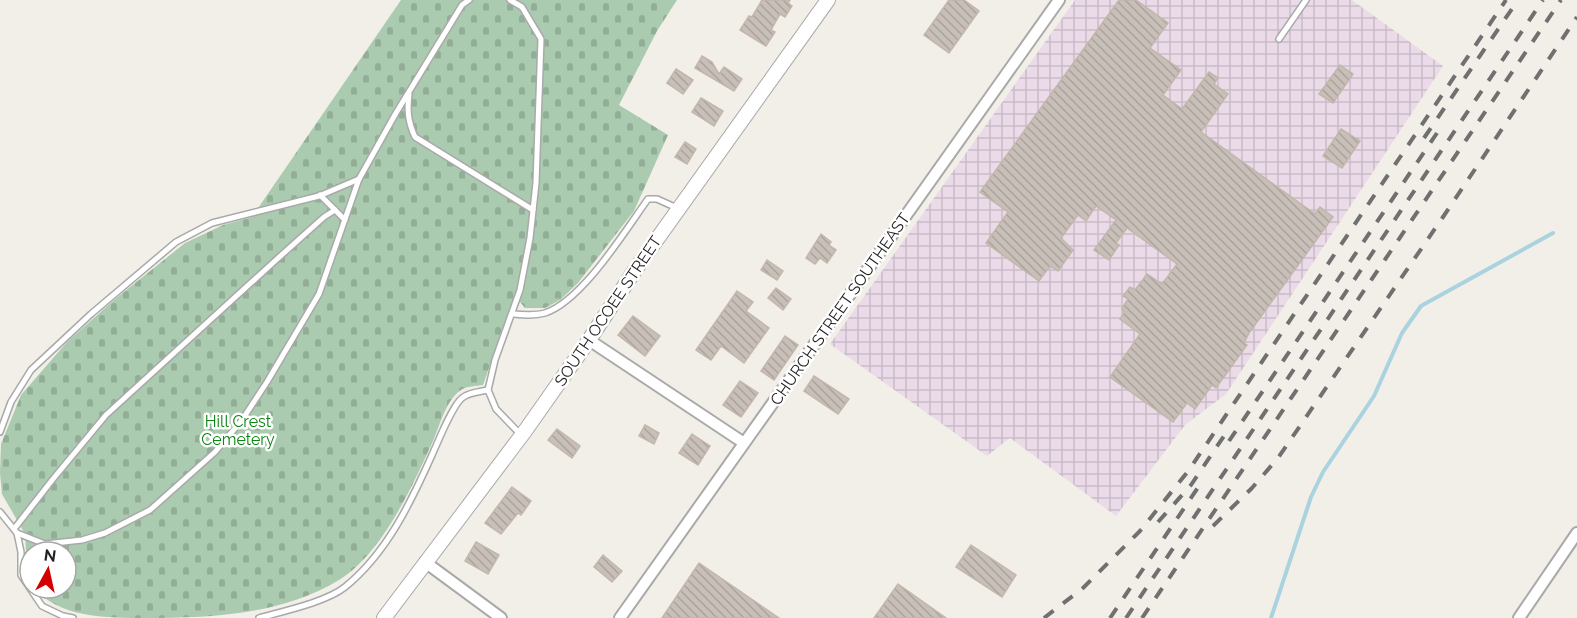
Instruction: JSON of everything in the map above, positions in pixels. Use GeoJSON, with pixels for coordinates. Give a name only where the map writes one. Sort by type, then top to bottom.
{"type":"FeatureCollection","features":[{"type":"Feature","properties":{"kind":"street","name":"SOUTH OCOEE STREET"},"geometry":{"type":"LineString","coordinates":[[384,618],[522,435],[635,270],[828,0]]}},
{"type":"Feature","properties":{"kind":"street","name":"CHURCH STREET SOUTHEAST"},"geometry":{"type":"LineString","coordinates":[[620,618],[1059,0]]}},
{"type":"Feature","properties":{"kind":"street"},"geometry":{"type":"LineString","coordinates":[[589,340],[744,443]]}},
{"type":"Feature","properties":{"kind":"street"},"geometry":{"type":"LineString","coordinates":[[1519,618],[1577,533]]}},
{"type":"Feature","properties":{"kind":"street"},"geometry":{"type":"LineString","coordinates":[[425,562],[501,618]]}},
{"type":"Feature","properties":{"kind":"lane"},"geometry":{"type":"LineString","coordinates":[[0,512],[16,531],[45,544],[82,540],[105,533],[150,510],[215,452],[242,420],[319,294],[359,179],[463,3],[469,0]]}},
{"type":"Feature","properties":{"kind":"lane"},"geometry":{"type":"LineString","coordinates":[[510,0],[522,7],[541,39],[540,117],[533,210],[524,269],[513,314],[495,360],[488,390],[496,409],[522,435]]}},
{"type":"Feature","properties":{"kind":"lane"},"geometry":{"type":"LineString","coordinates":[[1279,39],[1306,0]]}},
{"type":"Feature","properties":{"kind":"lane"},"geometry":{"type":"LineString","coordinates":[[409,92],[407,111],[414,138],[533,210]]}},
{"type":"Feature","properties":{"kind":"lane"},"geometry":{"type":"LineString","coordinates":[[0,432],[11,402],[31,370],[91,314],[176,242],[212,223],[320,195],[359,179]]}},
{"type":"Feature","properties":{"kind":"lane"},"geometry":{"type":"LineString","coordinates":[[320,195],[345,220]]}},
{"type":"Feature","properties":{"kind":"lane"},"geometry":{"type":"LineString","coordinates":[[513,314],[528,316],[547,312],[564,303],[601,264],[648,200],[657,199],[678,209]]}},
{"type":"Feature","properties":{"kind":"lane"},"geometry":{"type":"LineString","coordinates":[[73,618],[42,606],[21,575],[21,552],[16,531],[53,479],[106,415],[276,260],[335,210]]}},
{"type":"Feature","properties":{"kind":"lane"},"geometry":{"type":"LineString","coordinates":[[259,618],[314,602],[344,588],[380,553],[413,497],[460,399],[472,393],[488,390]]}},
{"type":"Feature","properties":{"kind":"shaded area"},"geometry":{"type":"Polygon","coordinates":[[[1075,0],[1352,0],[1443,66],[1226,394],[1185,425],[1116,516],[1010,438],[987,456],[830,344],[1075,0]]]}},
{"type":"Feature","properties":{"kind":"green space","name":"Hill Crest Cemetery"},"geometry":{"type":"Polygon","coordinates":[[[401,0],[677,0],[657,31],[619,105],[668,135],[634,211],[578,283],[560,300],[545,308],[525,308],[520,302],[511,305],[483,385],[463,389],[451,400],[416,478],[395,517],[369,554],[355,568],[317,592],[294,601],[245,612],[195,617],[116,618],[70,611],[57,605],[48,600],[78,600],[78,540],[25,540],[25,534],[2,494],[1,444],[21,395],[67,342],[114,300],[185,243],[223,225],[252,217],[401,0]]]}},
{"type":"Feature","properties":{"kind":"building"},"geometry":{"type":"Polygon","coordinates":[[[762,0],[790,0],[788,3],[792,6],[785,17],[780,14],[771,30],[775,32],[766,46],[740,30],[749,16],[752,17],[762,0]]]}},
{"type":"Feature","properties":{"kind":"building"},"geometry":{"type":"Polygon","coordinates":[[[949,0],[964,0],[979,11],[949,53],[924,35],[949,0]]]}},
{"type":"Feature","properties":{"kind":"building"},"geometry":{"type":"Polygon","coordinates":[[[1119,0],[1136,0],[1168,23],[1150,48],[1181,70],[1163,95],[1182,109],[1209,72],[1218,78],[1214,84],[1228,94],[1201,132],[1315,214],[1320,207],[1333,217],[1249,333],[1244,343],[1247,345],[1216,388],[1212,385],[1195,409],[1187,403],[1173,422],[1110,377],[1140,334],[1120,319],[1124,313],[1122,308],[1128,299],[1123,296],[1130,287],[1135,290],[1147,274],[1162,284],[1177,264],[1127,228],[1116,243],[1119,245],[1109,260],[1094,250],[1116,220],[1096,206],[1086,221],[1078,215],[1061,238],[1073,250],[1058,271],[1050,266],[1039,281],[986,243],[1008,212],[980,192],[1119,0]]]}},
{"type":"Feature","properties":{"kind":"building"},"geometry":{"type":"Polygon","coordinates":[[[702,56],[712,62],[719,74],[724,67],[742,79],[734,91],[695,68],[702,56]]]}},
{"type":"Feature","properties":{"kind":"building"},"geometry":{"type":"Polygon","coordinates":[[[1340,65],[1353,74],[1333,103],[1319,94],[1340,65]]]}},
{"type":"Feature","properties":{"kind":"building"},"geometry":{"type":"Polygon","coordinates":[[[676,69],[693,80],[683,94],[667,83],[676,69]]]}},
{"type":"Feature","properties":{"kind":"building"},"geometry":{"type":"Polygon","coordinates":[[[701,98],[723,111],[714,126],[692,112],[701,98]]]}},
{"type":"Feature","properties":{"kind":"building"},"geometry":{"type":"Polygon","coordinates":[[[1341,129],[1360,141],[1342,168],[1323,156],[1341,129]]]}},
{"type":"Feature","properties":{"kind":"building"},"geometry":{"type":"Polygon","coordinates":[[[685,142],[696,149],[687,164],[675,157],[685,142]]]}},
{"type":"Feature","properties":{"kind":"building"},"geometry":{"type":"Polygon","coordinates":[[[821,234],[831,242],[829,245],[836,250],[827,263],[820,258],[815,264],[806,258],[821,234]]]}},
{"type":"Feature","properties":{"kind":"building"},"geometry":{"type":"Polygon","coordinates":[[[767,260],[783,271],[777,280],[761,270],[767,260]]]}},
{"type":"Feature","properties":{"kind":"building"},"geometry":{"type":"Polygon","coordinates":[[[776,288],[791,299],[783,310],[768,298],[776,288]]]}},
{"type":"Feature","properties":{"kind":"building"},"geometry":{"type":"Polygon","coordinates":[[[737,291],[753,302],[746,311],[769,328],[744,363],[721,346],[711,360],[696,350],[737,291]]]}},
{"type":"Feature","properties":{"kind":"building"},"geometry":{"type":"Polygon","coordinates":[[[633,316],[660,336],[645,356],[618,335],[633,316]]]}},
{"type":"Feature","properties":{"kind":"building"},"geometry":{"type":"Polygon","coordinates":[[[785,336],[798,345],[774,380],[761,371],[785,336]]]}},
{"type":"Feature","properties":{"kind":"building"},"geometry":{"type":"Polygon","coordinates":[[[814,376],[849,399],[838,414],[804,391],[814,376]]]}},
{"type":"Feature","properties":{"kind":"building"},"geometry":{"type":"Polygon","coordinates":[[[740,381],[758,393],[741,417],[723,405],[740,381]]]}},
{"type":"Feature","properties":{"kind":"building"},"geometry":{"type":"Polygon","coordinates":[[[645,425],[659,433],[654,444],[639,436],[645,425]]]}},
{"type":"Feature","properties":{"kind":"building"},"geometry":{"type":"Polygon","coordinates":[[[557,429],[580,446],[572,458],[548,440],[557,429]]]}},
{"type":"Feature","properties":{"kind":"building"},"geometry":{"type":"Polygon","coordinates":[[[692,434],[710,446],[698,465],[679,453],[692,434]]]}},
{"type":"Feature","properties":{"kind":"building"},"geometry":{"type":"Polygon","coordinates":[[[512,487],[531,501],[521,515],[518,513],[501,534],[485,523],[512,487]]]}},
{"type":"Feature","properties":{"kind":"building"},"geometry":{"type":"Polygon","coordinates":[[[476,542],[499,555],[488,574],[465,561],[476,542]]]}},
{"type":"Feature","properties":{"kind":"building"},"geometry":{"type":"Polygon","coordinates":[[[971,545],[1016,575],[1002,597],[956,567],[971,545]]]}},
{"type":"Feature","properties":{"kind":"building"},"geometry":{"type":"Polygon","coordinates":[[[603,555],[622,571],[612,582],[594,567],[603,555]]]}},
{"type":"Feature","properties":{"kind":"building"},"geometry":{"type":"Polygon","coordinates":[[[699,563],[779,618],[662,618],[699,563]]]}},
{"type":"Feature","properties":{"kind":"building"},"geometry":{"type":"Polygon","coordinates":[[[898,584],[946,618],[874,618],[898,584]]]}},
{"type":"Feature","properties":{"kind":"waterway"},"geometry":{"type":"LineString","coordinates":[[1271,618],[1311,497],[1323,472],[1374,396],[1402,333],[1421,306],[1553,233]]}},
{"type":"Feature","properties":{"kind":"railway"},"geometry":{"type":"LineString","coordinates":[[1044,618],[1083,588],[1140,531],[1189,470],[1506,0]]}},
{"type":"Feature","properties":{"kind":"railway"},"geometry":{"type":"LineString","coordinates":[[1424,138],[1518,0]]}},
{"type":"Feature","properties":{"kind":"railway"},"geometry":{"type":"LineString","coordinates":[[1126,618],[1543,0]]}},
{"type":"Feature","properties":{"kind":"railway"},"geometry":{"type":"LineString","coordinates":[[1142,618],[1561,0]]}},
{"type":"Feature","properties":{"kind":"railway"},"geometry":{"type":"LineString","coordinates":[[1213,526],[1252,488],[1278,458],[1577,17]]}},
{"type":"Feature","properties":{"kind":"railway"},"geometry":{"type":"LineString","coordinates":[[1229,441],[1437,133]]}},
{"type":"Feature","properties":{"kind":"railway"},"geometry":{"type":"LineString","coordinates":[[1158,522],[1191,485],[1230,427]]}},
{"type":"Feature","properties":{"kind":"railway"},"geometry":{"type":"LineString","coordinates":[[1110,618],[1199,486]]}}]}
